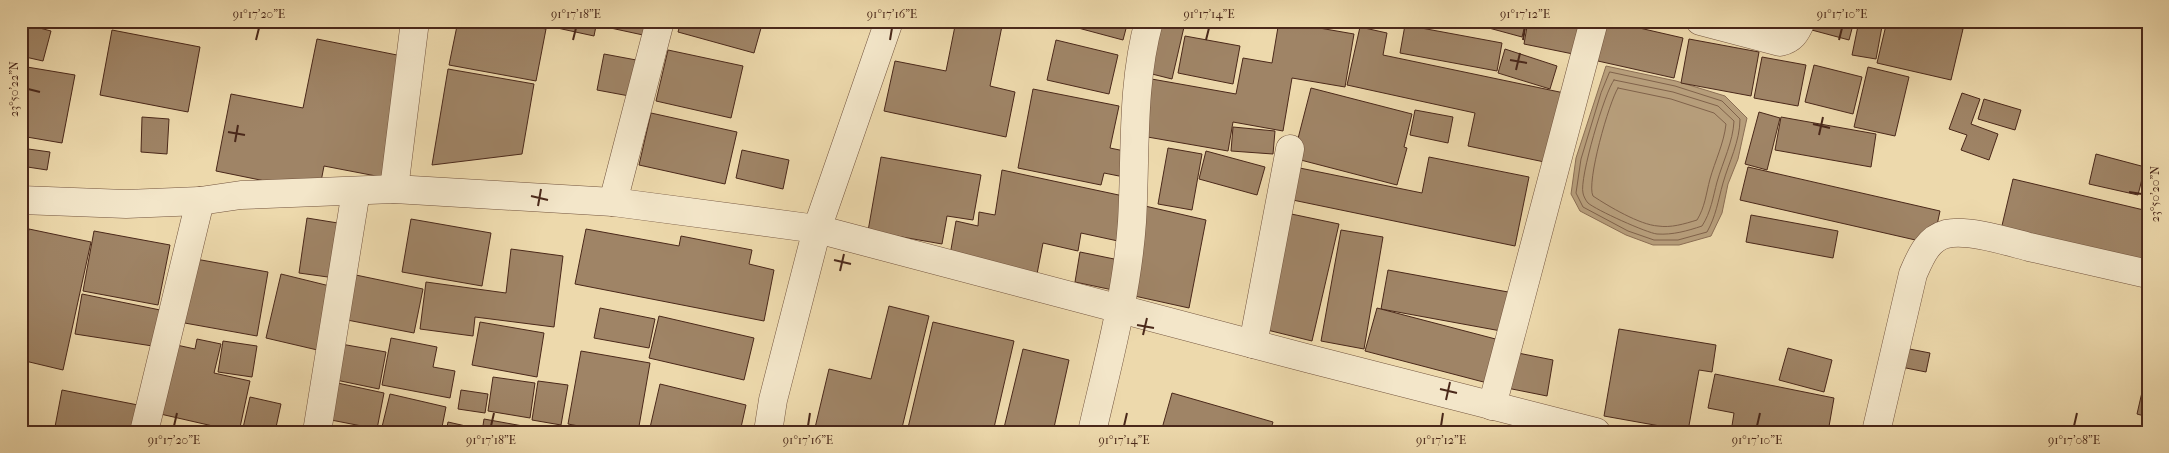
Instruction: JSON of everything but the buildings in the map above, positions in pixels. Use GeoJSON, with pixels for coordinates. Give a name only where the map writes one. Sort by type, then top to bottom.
{"type":"FeatureCollection","features":[{"type":"Feature","properties":{"kind":"street"},"geometry":{"type":"LineString","coordinates":[[394,190],[415,21]]}},
{"type":"Feature","properties":{"kind":"street"},"geometry":{"type":"LineString","coordinates":[[613,202],[660,21]]}},
{"type":"Feature","properties":{"kind":"street"},"geometry":{"type":"LineString","coordinates":[[768,432],[773,400],[817,229],[889,21]]}},
{"type":"Feature","properties":{"kind":"street"},"geometry":{"type":"LineString","coordinates":[[1092,432],[1121,310],[1132,224],[1136,99],[1144,37],[1149,21]]}},
{"type":"Feature","properties":{"kind":"street"},"geometry":{"type":"LineString","coordinates":[[1492,406],[1594,21]]}},
{"type":"Feature","properties":{"kind":"street"},"geometry":{"type":"LineString","coordinates":[[1700,21],[1780,42],[1789,40],[1796,32],[1801,21]]}},
{"type":"Feature","properties":{"kind":"street"},"geometry":{"type":"LineString","coordinates":[[1253,344],[1290,149]]}},
{"type":"Feature","properties":{"kind":"street"},"geometry":{"type":"LineString","coordinates":[[21,200],[126,204],[200,201],[241,195],[394,190],[613,202],[817,229],[1121,310],[1596,432]]}},
{"type":"Feature","properties":{"kind":"street"},"geometry":{"type":"LineString","coordinates":[[317,432],[356,191]]}},
{"type":"Feature","properties":{"kind":"street"},"geometry":{"type":"LineString","coordinates":[[144,432],[200,201]]}},
{"type":"Feature","properties":{"kind":"street"},"geometry":{"type":"LineString","coordinates":[[1876,432],[1913,274],[1922,252],[1930,243],[1945,234],[1966,234],[1995,239],[2148,274]]}},
{"type":"Feature","properties":{"kind":"water"},"geometry":{"type":"Polygon","coordinates":[[[1606,66],[1676,81],[1725,96],[1747,118],[1738,159],[1728,184],[1722,213],[1711,236],[1679,245],[1653,245],[1626,235],[1580,211],[1571,194],[1576,158],[1606,66]]]}}]}
